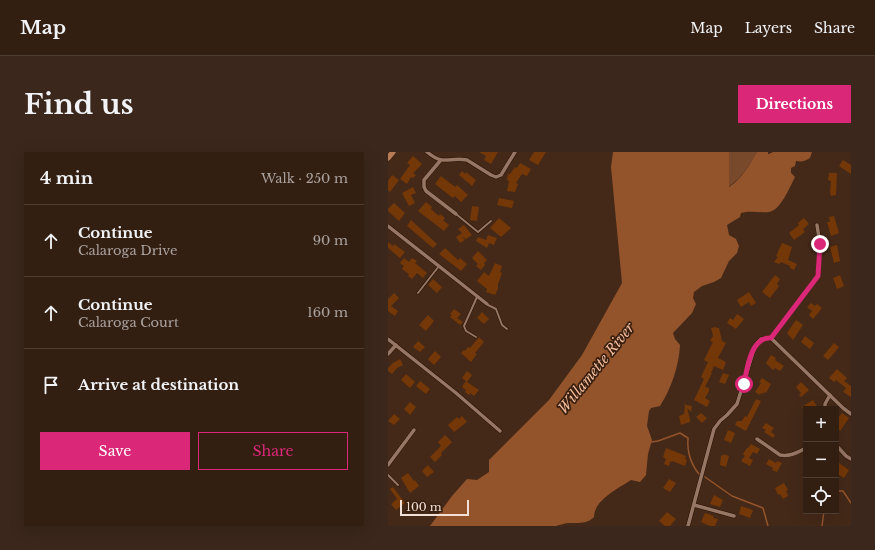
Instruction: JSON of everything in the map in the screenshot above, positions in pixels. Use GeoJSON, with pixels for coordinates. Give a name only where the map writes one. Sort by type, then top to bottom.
{"type":"FeatureCollection","features":[{"type":"Feature","properties":{"kind":"street"},"geometry":{"type":"LineString","coordinates":[[388,158],[393,152]]}},
{"type":"Feature","properties":{"kind":"street"},"geometry":{"type":"LineString","coordinates":[[427,152],[434,158],[440,160],[467,160],[491,176],[496,177],[501,175],[516,152]]}},
{"type":"Feature","properties":{"kind":"street"},"geometry":{"type":"LineString","coordinates":[[440,160],[424,180],[424,187],[426,191],[456,214]]}},
{"type":"Feature","properties":{"kind":"street"},"geometry":{"type":"LineString","coordinates":[[688,526],[714,429],[737,404],[755,346],[761,339],[771,338],[818,276],[820,244],[817,225]]}},
{"type":"Feature","properties":{"kind":"street"},"geometry":{"type":"LineString","coordinates":[[388,226],[486,304]]}},
{"type":"Feature","properties":{"kind":"street"},"geometry":{"type":"LineString","coordinates":[[771,338],[851,414]]}},
{"type":"Feature","properties":{"kind":"street"},"geometry":{"type":"LineString","coordinates":[[388,339],[500,431]]}},
{"type":"Feature","properties":{"kind":"street"},"geometry":{"type":"LineString","coordinates":[[388,354],[396,345]]}},
{"type":"Feature","properties":{"kind":"street"},"geometry":{"type":"LineString","coordinates":[[825,406],[830,395]]}},
{"type":"Feature","properties":{"kind":"street"},"geometry":{"type":"LineString","coordinates":[[388,465],[414,430]]}},
{"type":"Feature","properties":{"kind":"street"},"geometry":{"type":"LineString","coordinates":[[756,439],[780,455],[793,455],[803,450]]}},
{"type":"Feature","properties":{"kind":"street"},"geometry":{"type":"LineString","coordinates":[[839,448],[851,459]]}},
{"type":"Feature","properties":{"kind":"street"},"geometry":{"type":"LineString","coordinates":[[694,505],[734,516]]}},
{"type":"Feature","properties":{"kind":"lane"},"geometry":{"type":"LineString","coordinates":[[456,214],[478,232],[491,221]]}},
{"type":"Feature","properties":{"kind":"lane"},"geometry":{"type":"LineString","coordinates":[[418,294],[439,266]]}},
{"type":"Feature","properties":{"kind":"lane"},"geometry":{"type":"LineString","coordinates":[[476,337],[468,332],[464,326],[477,296]]}},
{"type":"Feature","properties":{"kind":"lane"},"geometry":{"type":"LineString","coordinates":[[486,304],[496,309],[502,325],[507,329]]}},
{"type":"Feature","properties":{"kind":"lane"},"geometry":{"type":"LineString","coordinates":[[388,475],[398,485]]}},
{"type":"Feature","properties":{"kind":"shaded area"},"geometry":{"type":"Polygon","coordinates":[[[729,152],[757,152],[741,176],[728,187],[729,152]]]}},
{"type":"Feature","properties":{"kind":"water","name":"Willamette River"},"geometry":{"type":"Polygon","coordinates":[[[613,152],[729,152],[729,187],[742,175],[757,152],[768,152],[769,154],[773,152],[812,152],[810,158],[803,161],[796,161],[795,166],[791,168],[791,173],[795,177],[777,208],[769,212],[741,213],[740,217],[727,225],[729,235],[736,239],[739,246],[737,253],[729,261],[721,278],[702,286],[694,292],[693,298],[696,304],[692,313],[673,333],[675,339],[680,345],[678,361],[671,385],[660,406],[651,408],[649,411],[647,426],[652,440],[648,454],[646,475],[640,482],[631,480],[608,495],[598,505],[594,517],[583,523],[567,523],[556,526],[430,526],[452,496],[467,479],[477,480],[489,472],[489,460],[549,400],[582,355],[622,283],[611,167],[613,152]]]}},
{"type":"Feature","properties":{"kind":"building"},"geometry":{"type":"Polygon","coordinates":[[[479,152],[498,152],[491,164],[484,160],[486,156],[479,152]]]}},
{"type":"Feature","properties":{"kind":"building"},"geometry":{"type":"Polygon","coordinates":[[[534,152],[546,152],[538,165],[529,160],[534,152]]]}},
{"type":"Feature","properties":{"kind":"building"},"geometry":{"type":"Polygon","coordinates":[[[413,156],[422,164],[413,173],[416,175],[413,178],[411,177],[407,184],[400,179],[410,165],[407,163],[413,156]]]}},
{"type":"Feature","properties":{"kind":"building"},"geometry":{"type":"Polygon","coordinates":[[[843,160],[851,165],[851,174],[839,166],[843,160]]]}},
{"type":"Feature","properties":{"kind":"building"},"geometry":{"type":"Polygon","coordinates":[[[520,163],[531,169],[527,176],[522,174],[516,183],[518,184],[515,192],[507,191],[509,181],[507,180],[508,174],[510,174],[515,167],[517,168],[520,163]]]}},
{"type":"Feature","properties":{"kind":"building"},"geometry":{"type":"Polygon","coordinates":[[[462,171],[465,174],[466,172],[476,180],[472,186],[459,175],[462,171]]]}},
{"type":"Feature","properties":{"kind":"building"},"geometry":{"type":"Polygon","coordinates":[[[829,173],[837,173],[836,195],[831,196],[831,181],[828,180],[829,173]]]}},
{"type":"Feature","properties":{"kind":"building"},"geometry":{"type":"Polygon","coordinates":[[[392,175],[399,180],[390,192],[388,190],[388,181],[392,175]]]}},
{"type":"Feature","properties":{"kind":"building"},"geometry":{"type":"Polygon","coordinates":[[[441,176],[455,187],[457,185],[468,195],[461,202],[455,196],[453,198],[435,184],[441,176]]]}},
{"type":"Feature","properties":{"kind":"building"},"geometry":{"type":"Polygon","coordinates":[[[413,187],[416,193],[411,195],[415,203],[409,206],[402,193],[413,187]]]}},
{"type":"Feature","properties":{"kind":"building"},"geometry":{"type":"Polygon","coordinates":[[[499,198],[514,201],[512,208],[497,205],[499,198]]]}},
{"type":"Feature","properties":{"kind":"building"},"geometry":{"type":"Polygon","coordinates":[[[426,202],[439,216],[440,214],[445,218],[443,220],[449,225],[444,231],[418,211],[426,202]]]}},
{"type":"Feature","properties":{"kind":"building"},"geometry":{"type":"Polygon","coordinates":[[[394,203],[405,213],[399,221],[388,211],[394,203]]]}},
{"type":"Feature","properties":{"kind":"building"},"geometry":{"type":"Polygon","coordinates":[[[472,206],[479,207],[477,221],[470,220],[472,206]]]}},
{"type":"Feature","properties":{"kind":"building"},"geometry":{"type":"Polygon","coordinates":[[[834,216],[839,233],[831,236],[827,222],[830,222],[829,217],[834,216]]]}},
{"type":"Feature","properties":{"kind":"building"},"geometry":{"type":"Polygon","coordinates":[[[499,218],[511,228],[501,237],[490,228],[499,218]]]}},
{"type":"Feature","properties":{"kind":"building"},"geometry":{"type":"Polygon","coordinates":[[[804,218],[809,224],[803,229],[805,232],[794,240],[789,233],[799,225],[798,223],[804,218]]]}},
{"type":"Feature","properties":{"kind":"building"},"geometry":{"type":"Polygon","coordinates":[[[411,220],[437,244],[433,248],[407,226],[411,220]]]}},
{"type":"Feature","properties":{"kind":"building"},"geometry":{"type":"Polygon","coordinates":[[[464,225],[472,235],[466,239],[462,237],[465,240],[460,243],[456,237],[462,233],[458,229],[464,225]]]}},
{"type":"Feature","properties":{"kind":"building"},"geometry":{"type":"Polygon","coordinates":[[[488,235],[497,238],[494,245],[489,243],[487,248],[476,241],[478,237],[486,240],[488,235]]]}},
{"type":"Feature","properties":{"kind":"building"},"geometry":{"type":"Polygon","coordinates":[[[388,242],[393,246],[394,244],[405,252],[400,258],[388,248],[388,242]]]}},
{"type":"Feature","properties":{"kind":"building"},"geometry":{"type":"Polygon","coordinates":[[[782,243],[792,247],[788,260],[797,264],[794,270],[790,268],[790,266],[781,262],[779,264],[774,262],[778,257],[776,256],[782,243]]]}},
{"type":"Feature","properties":{"kind":"building"},"geometry":{"type":"Polygon","coordinates":[[[837,245],[840,261],[834,263],[830,247],[837,245]]]}},
{"type":"Feature","properties":{"kind":"building"},"geometry":{"type":"Polygon","coordinates":[[[445,248],[458,260],[460,258],[467,264],[461,271],[439,254],[445,248]]]}},
{"type":"Feature","properties":{"kind":"building"},"geometry":{"type":"Polygon","coordinates":[[[478,251],[487,260],[481,270],[476,266],[478,264],[472,258],[478,251]]]}},
{"type":"Feature","properties":{"kind":"building"},"geometry":{"type":"Polygon","coordinates":[[[404,258],[409,262],[412,258],[417,261],[415,263],[427,273],[423,278],[417,273],[412,279],[408,276],[409,274],[402,269],[404,266],[400,263],[404,258]]]}},
{"type":"Feature","properties":{"kind":"building"},"geometry":{"type":"Polygon","coordinates":[[[495,263],[502,266],[500,272],[502,273],[495,295],[486,292],[487,289],[477,281],[484,272],[489,276],[495,263]]]}},
{"type":"Feature","properties":{"kind":"building"},"geometry":{"type":"Polygon","coordinates":[[[775,275],[780,279],[777,284],[779,286],[770,298],[762,292],[775,275]]]}},
{"type":"Feature","properties":{"kind":"building"},"geometry":{"type":"Polygon","coordinates":[[[840,275],[844,286],[837,289],[833,278],[840,275]]]}},
{"type":"Feature","properties":{"kind":"building"},"geometry":{"type":"Polygon","coordinates":[[[433,279],[442,287],[437,293],[428,285],[433,279]]]}},
{"type":"Feature","properties":{"kind":"building"},"geometry":{"type":"Polygon","coordinates":[[[749,292],[756,303],[751,306],[749,302],[741,307],[737,300],[749,292]]]}},
{"type":"Feature","properties":{"kind":"building"},"geometry":{"type":"Polygon","coordinates":[[[394,293],[399,298],[391,306],[398,311],[395,316],[388,311],[388,299],[394,293]]]}},
{"type":"Feature","properties":{"kind":"building"},"geometry":{"type":"Polygon","coordinates":[[[811,303],[815,306],[817,304],[822,308],[813,319],[809,315],[812,311],[807,307],[811,303]]]}},
{"type":"Feature","properties":{"kind":"building"},"geometry":{"type":"Polygon","coordinates":[[[454,309],[461,314],[457,318],[463,322],[460,325],[450,317],[452,315],[450,314],[454,309]]]}},
{"type":"Feature","properties":{"kind":"building"},"geometry":{"type":"Polygon","coordinates":[[[482,312],[489,319],[484,324],[477,318],[482,312]]]}},
{"type":"Feature","properties":{"kind":"building"},"geometry":{"type":"Polygon","coordinates":[[[737,314],[744,319],[736,329],[727,323],[730,318],[733,320],[737,314]]]}},
{"type":"Feature","properties":{"kind":"building"},"geometry":{"type":"Polygon","coordinates":[[[428,315],[434,321],[426,331],[419,325],[428,315]]]}},
{"type":"Feature","properties":{"kind":"building"},"geometry":{"type":"Polygon","coordinates":[[[796,320],[803,325],[793,340],[787,333],[796,320]]]}},
{"type":"Feature","properties":{"kind":"building"},"geometry":{"type":"Polygon","coordinates":[[[711,328],[719,328],[722,341],[726,343],[718,358],[726,362],[723,370],[714,366],[705,387],[709,388],[705,398],[710,401],[707,407],[694,400],[704,379],[701,377],[708,362],[704,360],[713,342],[710,341],[713,336],[711,328]]]}},
{"type":"Feature","properties":{"kind":"building"},"geometry":{"type":"Polygon","coordinates":[[[805,336],[814,343],[810,349],[801,342],[805,336]]]}},
{"type":"Feature","properties":{"kind":"building"},"geometry":{"type":"Polygon","coordinates":[[[479,337],[484,342],[475,353],[477,354],[471,362],[461,353],[468,347],[470,348],[479,337]]]}},
{"type":"Feature","properties":{"kind":"building"},"geometry":{"type":"Polygon","coordinates":[[[418,341],[425,347],[420,352],[413,347],[418,341]]]}},
{"type":"Feature","properties":{"kind":"building"},"geometry":{"type":"Polygon","coordinates":[[[834,343],[839,347],[828,360],[823,356],[834,343]]]}},
{"type":"Feature","properties":{"kind":"building"},"geometry":{"type":"Polygon","coordinates":[[[435,351],[441,357],[434,365],[428,359],[435,351]]]}},
{"type":"Feature","properties":{"kind":"building"},"geometry":{"type":"Polygon","coordinates":[[[771,355],[776,358],[775,360],[784,366],[780,371],[775,368],[773,370],[766,363],[771,355]]]}},
{"type":"Feature","properties":{"kind":"building"},"geometry":{"type":"Polygon","coordinates":[[[400,359],[403,365],[397,368],[392,374],[388,371],[388,368],[400,359]]]}},
{"type":"Feature","properties":{"kind":"building"},"geometry":{"type":"Polygon","coordinates":[[[837,369],[847,378],[844,381],[851,386],[851,397],[843,392],[846,388],[836,380],[834,382],[829,378],[837,369]]]}},
{"type":"Feature","properties":{"kind":"building"},"geometry":{"type":"Polygon","coordinates":[[[467,371],[472,375],[467,382],[479,390],[474,396],[465,392],[466,390],[462,387],[466,381],[462,378],[467,371]]]}},
{"type":"Feature","properties":{"kind":"building"},"geometry":{"type":"Polygon","coordinates":[[[723,373],[729,375],[725,384],[719,382],[723,373]]]}},
{"type":"Feature","properties":{"kind":"building"},"geometry":{"type":"Polygon","coordinates":[[[406,374],[415,382],[410,388],[401,380],[406,374]]]}},
{"type":"Feature","properties":{"kind":"building"},"geometry":{"type":"Polygon","coordinates":[[[762,378],[771,384],[766,393],[761,393],[760,395],[755,392],[761,383],[759,382],[762,378]]]}},
{"type":"Feature","properties":{"kind":"building"},"geometry":{"type":"Polygon","coordinates":[[[420,381],[430,389],[426,394],[416,386],[420,381]]]}},
{"type":"Feature","properties":{"kind":"building"},"geometry":{"type":"Polygon","coordinates":[[[801,382],[809,390],[801,397],[799,395],[801,393],[796,387],[801,382]]]}},
{"type":"Feature","properties":{"kind":"building"},"geometry":{"type":"Polygon","coordinates":[[[756,399],[761,401],[746,431],[735,425],[737,421],[742,421],[745,416],[747,417],[756,399]]]}},
{"type":"Feature","properties":{"kind":"building"},"geometry":{"type":"Polygon","coordinates":[[[813,400],[817,406],[804,406],[813,400]]]}},
{"type":"Feature","properties":{"kind":"building"},"geometry":{"type":"Polygon","coordinates":[[[410,402],[416,407],[410,415],[404,409],[410,402]]]}},
{"type":"Feature","properties":{"kind":"building"},"geometry":{"type":"Polygon","coordinates":[[[685,403],[686,405],[692,406],[691,412],[687,408],[690,422],[681,425],[679,416],[684,414],[685,406],[683,404],[685,405],[685,403]]]}},
{"type":"Feature","properties":{"kind":"building"},"geometry":{"type":"Polygon","coordinates":[[[701,413],[707,418],[702,423],[696,417],[701,413]]]}},
{"type":"Feature","properties":{"kind":"building"},"geometry":{"type":"Polygon","coordinates":[[[842,413],[849,418],[840,431],[839,430],[839,417],[842,413]]]}},
{"type":"Feature","properties":{"kind":"building"},"geometry":{"type":"Polygon","coordinates":[[[394,414],[400,419],[394,425],[388,421],[394,414]]]}},
{"type":"Feature","properties":{"kind":"building"},"geometry":{"type":"Polygon","coordinates":[[[462,416],[467,422],[454,432],[448,425],[457,417],[459,419],[462,416]]]}},
{"type":"Feature","properties":{"kind":"building"},"geometry":{"type":"Polygon","coordinates":[[[766,423],[774,428],[771,432],[775,435],[773,438],[764,432],[766,430],[762,428],[766,423]]]}},
{"type":"Feature","properties":{"kind":"building"},"geometry":{"type":"Polygon","coordinates":[[[728,430],[735,433],[731,443],[724,440],[728,430]]]}},
{"type":"Feature","properties":{"kind":"building"},"geometry":{"type":"Polygon","coordinates":[[[445,435],[452,442],[441,453],[442,455],[435,462],[430,457],[441,446],[438,442],[445,435]]]}},
{"type":"Feature","properties":{"kind":"building"},"geometry":{"type":"Polygon","coordinates":[[[751,444],[760,449],[757,454],[753,452],[749,458],[753,460],[750,466],[741,461],[745,456],[743,454],[751,444]]]}},
{"type":"Feature","properties":{"kind":"building"},"geometry":{"type":"Polygon","coordinates":[[[666,448],[686,456],[685,459],[687,460],[685,466],[672,461],[670,462],[669,466],[664,464],[666,459],[663,457],[666,448]]]}},
{"type":"Feature","properties":{"kind":"building"},"geometry":{"type":"Polygon","coordinates":[[[723,454],[729,456],[726,467],[720,465],[721,455],[723,456],[723,454]]]}},
{"type":"Feature","properties":{"kind":"building"},"geometry":{"type":"Polygon","coordinates":[[[769,459],[776,463],[777,461],[782,463],[777,472],[772,470],[773,468],[766,464],[769,459]]]}},
{"type":"Feature","properties":{"kind":"building"},"geometry":{"type":"Polygon","coordinates":[[[839,463],[849,470],[844,478],[839,475],[839,463]]]}},
{"type":"Feature","properties":{"kind":"building"},"geometry":{"type":"Polygon","coordinates":[[[428,465],[434,472],[427,477],[422,471],[428,465]]]}},
{"type":"Feature","properties":{"kind":"building"},"geometry":{"type":"Polygon","coordinates":[[[408,473],[419,486],[410,493],[401,478],[408,473]]]}},
{"type":"Feature","properties":{"kind":"building"},"geometry":{"type":"Polygon","coordinates":[[[669,479],[676,483],[670,492],[663,488],[669,479]]]}},
{"type":"Feature","properties":{"kind":"building"},"geometry":{"type":"Polygon","coordinates":[[[784,483],[788,490],[786,491],[788,496],[783,499],[780,494],[778,495],[775,488],[784,483]]]}},
{"type":"Feature","properties":{"kind":"building"},"geometry":{"type":"Polygon","coordinates":[[[393,487],[405,503],[396,510],[391,504],[397,499],[390,489],[393,487]]]}},
{"type":"Feature","properties":{"kind":"building"},"geometry":{"type":"Polygon","coordinates":[[[714,495],[723,500],[720,507],[710,504],[714,495]]]}},
{"type":"Feature","properties":{"kind":"building"},"geometry":{"type":"Polygon","coordinates":[[[741,506],[753,510],[750,518],[739,514],[741,506]]]}},
{"type":"Feature","properties":{"kind":"building"},"geometry":{"type":"Polygon","coordinates":[[[667,512],[676,519],[670,526],[665,526],[659,521],[667,512]]]}},
{"type":"Feature","properties":{"kind":"building"},"geometry":{"type":"Polygon","coordinates":[[[705,513],[718,519],[715,526],[710,526],[701,522],[705,513]]]}},
{"type":"Feature","properties":{"kind":"waterway"},"geometry":{"type":"LineString","coordinates":[[651,442],[680,433],[688,438],[690,457],[693,466],[699,474]]}},
{"type":"Feature","properties":{"kind":"waterway"},"geometry":{"type":"LineString","coordinates":[[705,477],[732,496],[763,508],[768,526]]}},
{"type":"Feature","properties":{"kind":"waterway"},"geometry":{"type":"LineString","coordinates":[[839,491],[843,491],[851,503]]}},
{"type":"Feature","properties":{"kind":"waterway"},"geometry":{"type":"LineString","coordinates":[[822,526],[824,514]]}},
{"type":"Feature","properties":{"kind":"route"},"geometry":{"type":"LineString","coordinates":[[744,384],[755,346],[761,339],[771,338],[818,276],[820,244]]}}]}
